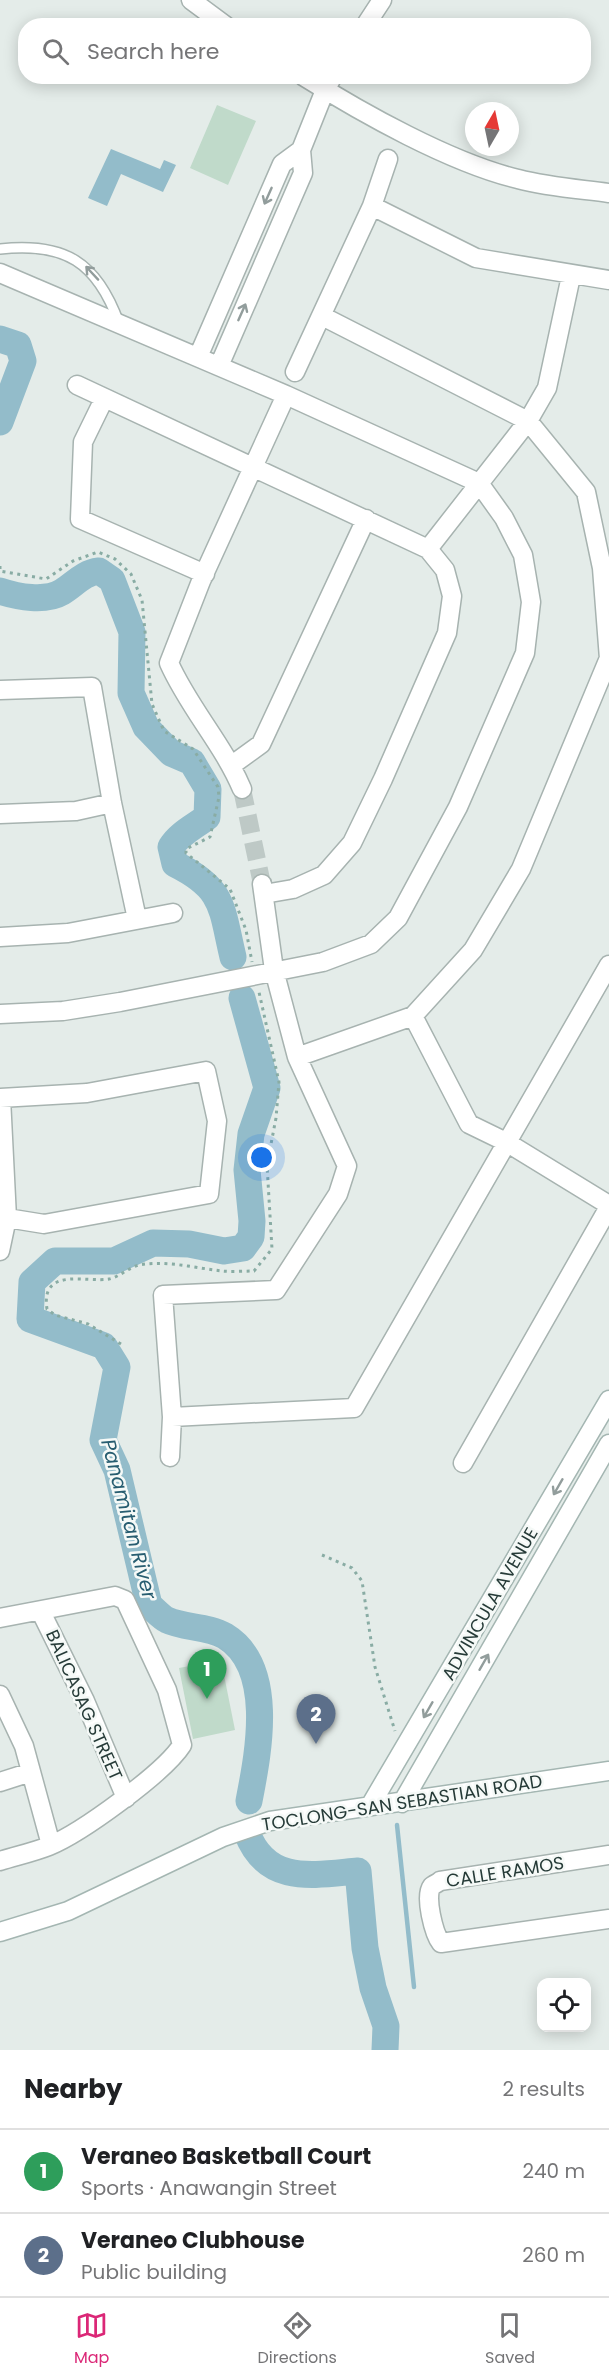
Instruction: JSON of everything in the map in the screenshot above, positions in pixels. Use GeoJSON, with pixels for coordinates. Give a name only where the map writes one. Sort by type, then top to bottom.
{"type":"FeatureCollection","features":[{"type":"Feature","properties":{"kind":"street"},"geometry":{"type":"LineString","coordinates":[[191,0],[215,18]]}},
{"type":"Feature","properties":{"kind":"street"},"geometry":{"type":"LineString","coordinates":[[371,18],[382,0]]}},
{"type":"Feature","properties":{"kind":"street"},"geometry":{"type":"LineString","coordinates":[[219,366],[303,173],[301,150],[329,84]]}},
{"type":"Feature","properties":{"kind":"street"},"geometry":{"type":"LineString","coordinates":[[331,84],[438,148],[491,170],[517,179],[609,193]]}},
{"type":"Feature","properties":{"kind":"street"},"geometry":{"type":"LineString","coordinates":[[198,357],[282,164],[301,150]]}},
{"type":"Feature","properties":{"kind":"street"},"geometry":{"type":"LineString","coordinates":[[295,372],[372,206],[388,159]]}},
{"type":"Feature","properties":{"kind":"street"},"geometry":{"type":"LineString","coordinates":[[372,206],[476,258],[571,276],[609,280]]}},
{"type":"Feature","properties":{"kind":"street"},"geometry":{"type":"LineString","coordinates":[[0,273],[286,395],[479,483],[504,518],[523,555],[531,602],[525,653],[458,807],[398,918],[371,944],[323,962],[63,1011],[0,1014]]}},
{"type":"Feature","properties":{"kind":"street"},"geometry":{"type":"LineString","coordinates":[[428,549],[528,421],[548,388],[571,276]]}},
{"type":"Feature","properties":{"kind":"street"},"geometry":{"type":"LineString","coordinates":[[297,1057],[413,1016],[473,951],[521,869],[609,658],[602,568],[586,492],[528,421],[322,316]]}},
{"type":"Feature","properties":{"kind":"street"},"geometry":{"type":"LineString","coordinates":[[77,385],[252,469],[428,549],[445,570],[452,596],[447,633],[383,779],[352,843],[324,875],[293,889],[263,889],[274,970],[297,1057],[347,1166],[338,1194],[276,1290],[163,1295],[172,1417],[170,1457]]}},
{"type":"Feature","properties":{"kind":"street"},"geometry":{"type":"LineString","coordinates":[[242,789],[232,765],[180,688],[169,663],[205,574],[286,395]]}},
{"type":"Feature","properties":{"kind":"street"},"geometry":{"type":"LineString","coordinates":[[104,399],[83,442],[80,519],[205,574]]}},
{"type":"Feature","properties":{"kind":"street"},"geometry":{"type":"LineString","coordinates":[[232,765],[261,744],[366,519]]}},
{"type":"Feature","properties":{"kind":"street"},"geometry":{"type":"LineString","coordinates":[[0,690],[92,687],[112,803],[137,919]]}},
{"type":"Feature","properties":{"kind":"street"},"geometry":{"type":"LineString","coordinates":[[0,814],[76,811],[112,803]]}},
{"type":"Feature","properties":{"kind":"street"},"geometry":{"type":"LineString","coordinates":[[0,937],[68,933],[172,913]]}},
{"type":"Feature","properties":{"kind":"street"},"geometry":{"type":"LineString","coordinates":[[172,1417],[354,1408],[609,965]]}},
{"type":"Feature","properties":{"kind":"street"},"geometry":{"type":"LineString","coordinates":[[413,1016],[469,1124],[506,1142],[609,1206],[464,1463]]}},
{"type":"Feature","properties":{"kind":"street"},"geometry":{"type":"LineString","coordinates":[[0,1251],[7,1218],[1,1098],[87,1093],[206,1071],[218,1121],[209,1194],[44,1224],[7,1218]]}},
{"type":"Feature","properties":{"kind":"street","name":"ADVINCULA AVENUE"},"geometry":{"type":"LineString","coordinates":[[370,1806],[609,1400]]}},
{"type":"Feature","properties":{"kind":"street","name":"ADVINCULA AVENUE"},"geometry":{"type":"LineString","coordinates":[[402,1803],[609,1444]]}},
{"type":"Feature","properties":{"kind":"street"},"geometry":{"type":"LineString","coordinates":[[579,1452],[598,1462]]}},
{"type":"Feature","properties":{"kind":"street"},"geometry":{"type":"LineString","coordinates":[[0,1618],[41,1612],[115,1596],[121,1597],[125,1600],[166,1690],[182,1745],[126,1798],[51,1845],[0,1861]]}},
{"type":"Feature","properties":{"kind":"street","name":"BALICASAG STREET"},"geometry":{"type":"LineString","coordinates":[[41,1612],[85,1701],[126,1798]]}},
{"type":"Feature","properties":{"kind":"street"},"geometry":{"type":"LineString","coordinates":[[0,1695],[24,1746],[51,1845]]}},
{"type":"Feature","properties":{"kind":"street","name":"TOCLONG-SAN SEBASTIAN ROAD"},"geometry":{"type":"LineString","coordinates":[[0,1932],[77,1907],[245,1828],[279,1820],[609,1771]]}},
{"type":"Feature","properties":{"kind":"street"},"geometry":{"type":"LineString","coordinates":[[0,1782],[31,1772]]}},
{"type":"Feature","properties":{"kind":"street","name":"CALLE RAMOS"},"geometry":{"type":"LineString","coordinates":[[609,1856],[440,1881],[432,1886],[428,1894],[435,1936],[441,1943],[609,1919]]}},
{"type":"Feature","properties":{"kind":"lane"},"geometry":{"type":"LineString","coordinates":[[0,249],[29,246],[58,251],[82,263],[102,284],[120,323]]}},
{"type":"Feature","properties":{"kind":"path"},"geometry":{"type":"LineString","coordinates":[[0,566],[0,571],[46,579],[74,561],[98,552],[115,559],[130,574],[142,600],[152,704],[164,731],[193,748],[218,787],[219,796],[210,837],[186,849],[186,853],[230,889],[246,930],[279,1082],[276,1118],[267,1165],[272,1249],[254,1271],[223,1271],[188,1265],[138,1265],[110,1279],[71,1277],[49,1290],[46,1300],[47,1309],[55,1315],[88,1324],[121,1344]]}},
{"type":"Feature","properties":{"kind":"path"},"geometry":{"type":"LineString","coordinates":[[322,1555],[352,1568],[362,1581],[375,1667],[392,1726],[405,1749]]}},
{"type":"Feature","properties":{"kind":"green space"},"geometry":{"type":"Polygon","coordinates":[[[217,105],[256,121],[228,185],[190,168],[217,105]]]}},
{"type":"Feature","properties":{"kind":"green space"},"geometry":{"type":"Polygon","coordinates":[[[221,1660],[235,1730],[193,1739],[179,1668],[221,1660]]]}},
{"type":"Feature","properties":{"kind":"water"},"geometry":{"type":"Polygon","coordinates":[[[111,149],[160,169],[164,160],[176,165],[163,192],[121,174],[107,206],[88,198],[111,149]]]}},
{"type":"Feature","properties":{"kind":"waterway","name":"Panamitan River"},"geometry":{"type":"LineString","coordinates":[[0,339],[18,345],[23,361],[0,422]]}},
{"type":"Feature","properties":{"kind":"waterway","name":"Panamitan River"},"geometry":{"type":"LineString","coordinates":[[0,591],[23,597],[40,598],[62,592],[93,572],[99,571],[112,580],[132,632],[131,693],[146,727],[171,753],[192,762],[208,789],[207,817],[183,834],[171,847],[175,864],[203,882],[218,901],[223,912],[233,957]]}},
{"type":"Feature","properties":{"kind":"waterway","name":"Panamitan River"},"geometry":{"type":"LineString","coordinates":[[242,998],[267,1088],[251,1134],[247,1170],[252,1221],[251,1237],[243,1248],[224,1251],[189,1244],[153,1243],[114,1261],[55,1261],[32,1282],[30,1319],[104,1346],[117,1367],[103,1440],[117,1470],[149,1605],[167,1620],[211,1630],[225,1636],[241,1650],[252,1668],[260,1712],[259,1736],[249,1801]]}},
{"type":"Feature","properties":{"kind":"waterway"},"geometry":{"type":"LineString","coordinates":[[397,1825],[414,1987]]}},
{"type":"Feature","properties":{"kind":"waterway","name":"Panamitan River"},"geometry":{"type":"LineString","coordinates":[[247,1833],[256,1850],[266,1861],[279,1869],[308,1874],[358,1871],[365,1948],[373,1988],[386,2026],[385,2050]]}},
{"type":"Feature","properties":{"kind":"tunnel"},"geometry":{"type":"LineString","coordinates":[[242,789],[262,884]]}},
{"type":"Feature","properties":{"kind":"place","name":"Veraneo Basketball Court"},"geometry":{"type":"Point","coordinates":[207,1699]}},
{"type":"Feature","properties":{"kind":"place","name":"Veraneo Clubhouse"},"geometry":{"type":"Point","coordinates":[316,1744]}}]}
